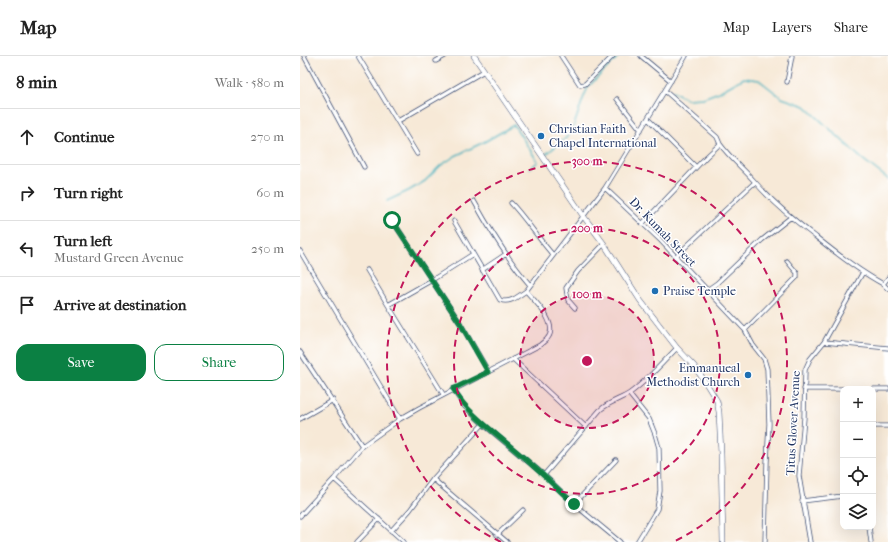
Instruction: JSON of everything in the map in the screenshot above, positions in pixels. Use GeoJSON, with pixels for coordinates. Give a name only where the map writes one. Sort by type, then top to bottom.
{"type":"FeatureCollection","features":[{"type":"Feature","properties":{"kind":"street"},"geometry":{"type":"LineString","coordinates":[[304,56],[364,167]]}},
{"type":"Feature","properties":{"kind":"street"},"geometry":{"type":"LineString","coordinates":[[358,56],[417,154]]}},
{"type":"Feature","properties":{"kind":"street"},"geometry":{"type":"LineString","coordinates":[[436,61],[445,56]]}},
{"type":"Feature","properties":{"kind":"street"},"geometry":{"type":"LineString","coordinates":[[474,56],[652,316],[677,348],[694,366],[717,401],[722,474],[723,542]]}},
{"type":"Feature","properties":{"kind":"street"},"geometry":{"type":"LineString","coordinates":[[561,56],[580,85],[585,84],[613,56]]}},
{"type":"Feature","properties":{"kind":"street"},"geometry":{"type":"LineString","coordinates":[[641,56],[671,80]]}},
{"type":"Feature","properties":{"kind":"street"},"geometry":{"type":"LineString","coordinates":[[454,221],[500,300],[510,301],[526,290],[605,188],[686,56]]}},
{"type":"Feature","properties":{"kind":"street"},"geometry":{"type":"LineString","coordinates":[[786,82],[792,56]]}},
{"type":"Feature","properties":{"kind":"street"},"geometry":{"type":"LineString","coordinates":[[398,121],[484,71]]}},
{"type":"Feature","properties":{"kind":"street"},"geometry":{"type":"LineString","coordinates":[[665,91],[717,137],[726,153],[761,190],[791,217],[832,250],[883,284],[888,289]]}},
{"type":"Feature","properties":{"kind":"street"},"geometry":{"type":"LineString","coordinates":[[617,99],[641,130]]}},
{"type":"Feature","properties":{"kind":"street"},"geometry":{"type":"LineString","coordinates":[[648,119],[696,168]]}},
{"type":"Feature","properties":{"kind":"street"},"geometry":{"type":"LineString","coordinates":[[643,223],[720,144]]}},
{"type":"Feature","properties":{"kind":"street"},"geometry":{"type":"LineString","coordinates":[[676,257],[755,182]]}},
{"type":"Feature","properties":{"kind":"street","name":"Dr. Kumah Street"},"geometry":{"type":"LineString","coordinates":[[605,188],[643,223],[745,330],[753,345],[764,359],[767,368],[769,424],[765,542]]}},
{"type":"Feature","properties":{"kind":"street"},"geometry":{"type":"LineString","coordinates":[[474,201],[495,239],[530,285]]}},
{"type":"Feature","properties":{"kind":"street"},"geometry":{"type":"LineString","coordinates":[[511,203],[553,255]]}},
{"type":"Feature","properties":{"kind":"street"},"geometry":{"type":"LineString","coordinates":[[707,290],[717,284],[762,240],[791,217]]}},
{"type":"Feature","properties":{"kind":"street"},"geometry":{"type":"LineString","coordinates":[[392,220],[460,323],[488,372]]}},
{"type":"Feature","properties":{"kind":"street"},"geometry":{"type":"LineString","coordinates":[[575,308],[568,300],[566,288],[578,271],[604,244]]}},
{"type":"Feature","properties":{"kind":"street"},"geometry":{"type":"LineString","coordinates":[[300,251],[400,419]]}},
{"type":"Feature","properties":{"kind":"street"},"geometry":{"type":"LineString","coordinates":[[388,305],[432,280],[473,254]]}},
{"type":"Feature","properties":{"kind":"street"},"geometry":{"type":"LineString","coordinates":[[482,270],[506,254]]}},
{"type":"Feature","properties":{"kind":"street"},"geometry":{"type":"LineString","coordinates":[[745,330],[797,277],[797,273],[787,261]]}},
{"type":"Feature","properties":{"kind":"street"},"geometry":{"type":"LineString","coordinates":[[367,270],[443,394]]}},
{"type":"Feature","properties":{"kind":"street","name":"Titus Glover Avenue"},"geometry":{"type":"LineString","coordinates":[[810,542],[799,476],[804,418],[805,370],[806,366],[824,342],[863,272]]}},
{"type":"Feature","properties":{"kind":"street"},"geometry":{"type":"LineString","coordinates":[[883,284],[888,278]]}},
{"type":"Feature","properties":{"kind":"street"},"geometry":{"type":"LineString","coordinates":[[300,516],[362,446],[400,419],[443,394],[540,345],[548,338],[551,330],[550,323],[526,290]]}},
{"type":"Feature","properties":{"kind":"street"},"geometry":{"type":"LineString","coordinates":[[824,342],[888,348]]}},
{"type":"Feature","properties":{"kind":"street"},"geometry":{"type":"LineString","coordinates":[[544,475],[600,410],[606,405],[629,394],[646,380],[677,348]]}},
{"type":"Feature","properties":{"kind":"street"},"geometry":{"type":"LineString","coordinates":[[300,352],[362,446]]}},
{"type":"Feature","properties":{"kind":"street"},"geometry":{"type":"LineString","coordinates":[[513,359],[586,427]]}},
{"type":"Feature","properties":{"kind":"street"},"geometry":{"type":"LineString","coordinates":[[453,389],[464,405],[483,424],[544,475],[574,504],[620,542]]}},
{"type":"Feature","properties":{"kind":"street"},"geometry":{"type":"LineString","coordinates":[[804,389],[840,389]]}},
{"type":"Feature","properties":{"kind":"street"},"geometry":{"type":"LineString","coordinates":[[876,389],[888,389]]}},
{"type":"Feature","properties":{"kind":"street"},"geometry":{"type":"LineString","coordinates":[[629,394],[649,419],[659,448],[660,491],[657,510],[637,542]]}},
{"type":"Feature","properties":{"kind":"street"},"geometry":{"type":"LineString","coordinates":[[300,419],[333,400]]}},
{"type":"Feature","properties":{"kind":"street"},"geometry":{"type":"LineString","coordinates":[[391,531],[410,510],[433,479],[483,424]]}},
{"type":"Feature","properties":{"kind":"street"},"geometry":{"type":"LineString","coordinates":[[876,426],[888,426]]}},
{"type":"Feature","properties":{"kind":"street"},"geometry":{"type":"LineString","coordinates":[[574,504],[616,460]]}},
{"type":"Feature","properties":{"kind":"street"},"geometry":{"type":"LineString","coordinates":[[334,479],[404,542]]}},
{"type":"Feature","properties":{"kind":"street"},"geometry":{"type":"LineString","coordinates":[[433,479],[507,542]]}},
{"type":"Feature","properties":{"kind":"street"},"geometry":{"type":"LineString","coordinates":[[802,501],[840,496]]}},
{"type":"Feature","properties":{"kind":"street"},"geometry":{"type":"LineString","coordinates":[[497,535],[523,510]]}},
{"type":"Feature","properties":{"kind":"street"},"geometry":{"type":"LineString","coordinates":[[356,542],[379,519]]}},
{"type":"Feature","properties":{"kind":"street"},"geometry":{"type":"LineString","coordinates":[[869,530],[871,542]]}},
{"type":"Feature","properties":{"kind":"waterway"},"geometry":{"type":"LineString","coordinates":[[545,155],[566,138],[572,131],[588,87],[619,56]]}},
{"type":"Feature","properties":{"kind":"waterway"},"geometry":{"type":"LineString","coordinates":[[673,91],[687,99],[703,98],[719,92],[744,78],[759,80],[782,98],[805,106],[861,158],[888,179]]}},
{"type":"Feature","properties":{"kind":"waterway"},"geometry":{"type":"LineString","coordinates":[[387,201],[425,181],[440,166],[455,156],[514,125],[538,162],[530,168]]}},
{"type":"Feature","properties":{"kind":"place","name":"Christian Faith Chapel International"},"geometry":{"type":"Point","coordinates":[541,136]}},
{"type":"Feature","properties":{"kind":"place","name":"Praise Temple"},"geometry":{"type":"Point","coordinates":[655,291]}},
{"type":"Feature","properties":{"kind":"place","name":"Emmanueal Methodist Church"},"geometry":{"type":"Point","coordinates":[748,375]}},
{"type":"Feature","properties":{"kind":"route"},"geometry":{"type":"LineString","coordinates":[[392,220],[460,323],[488,372],[453,389],[460,400],[483,424],[544,475],[574,504]]}}]}
